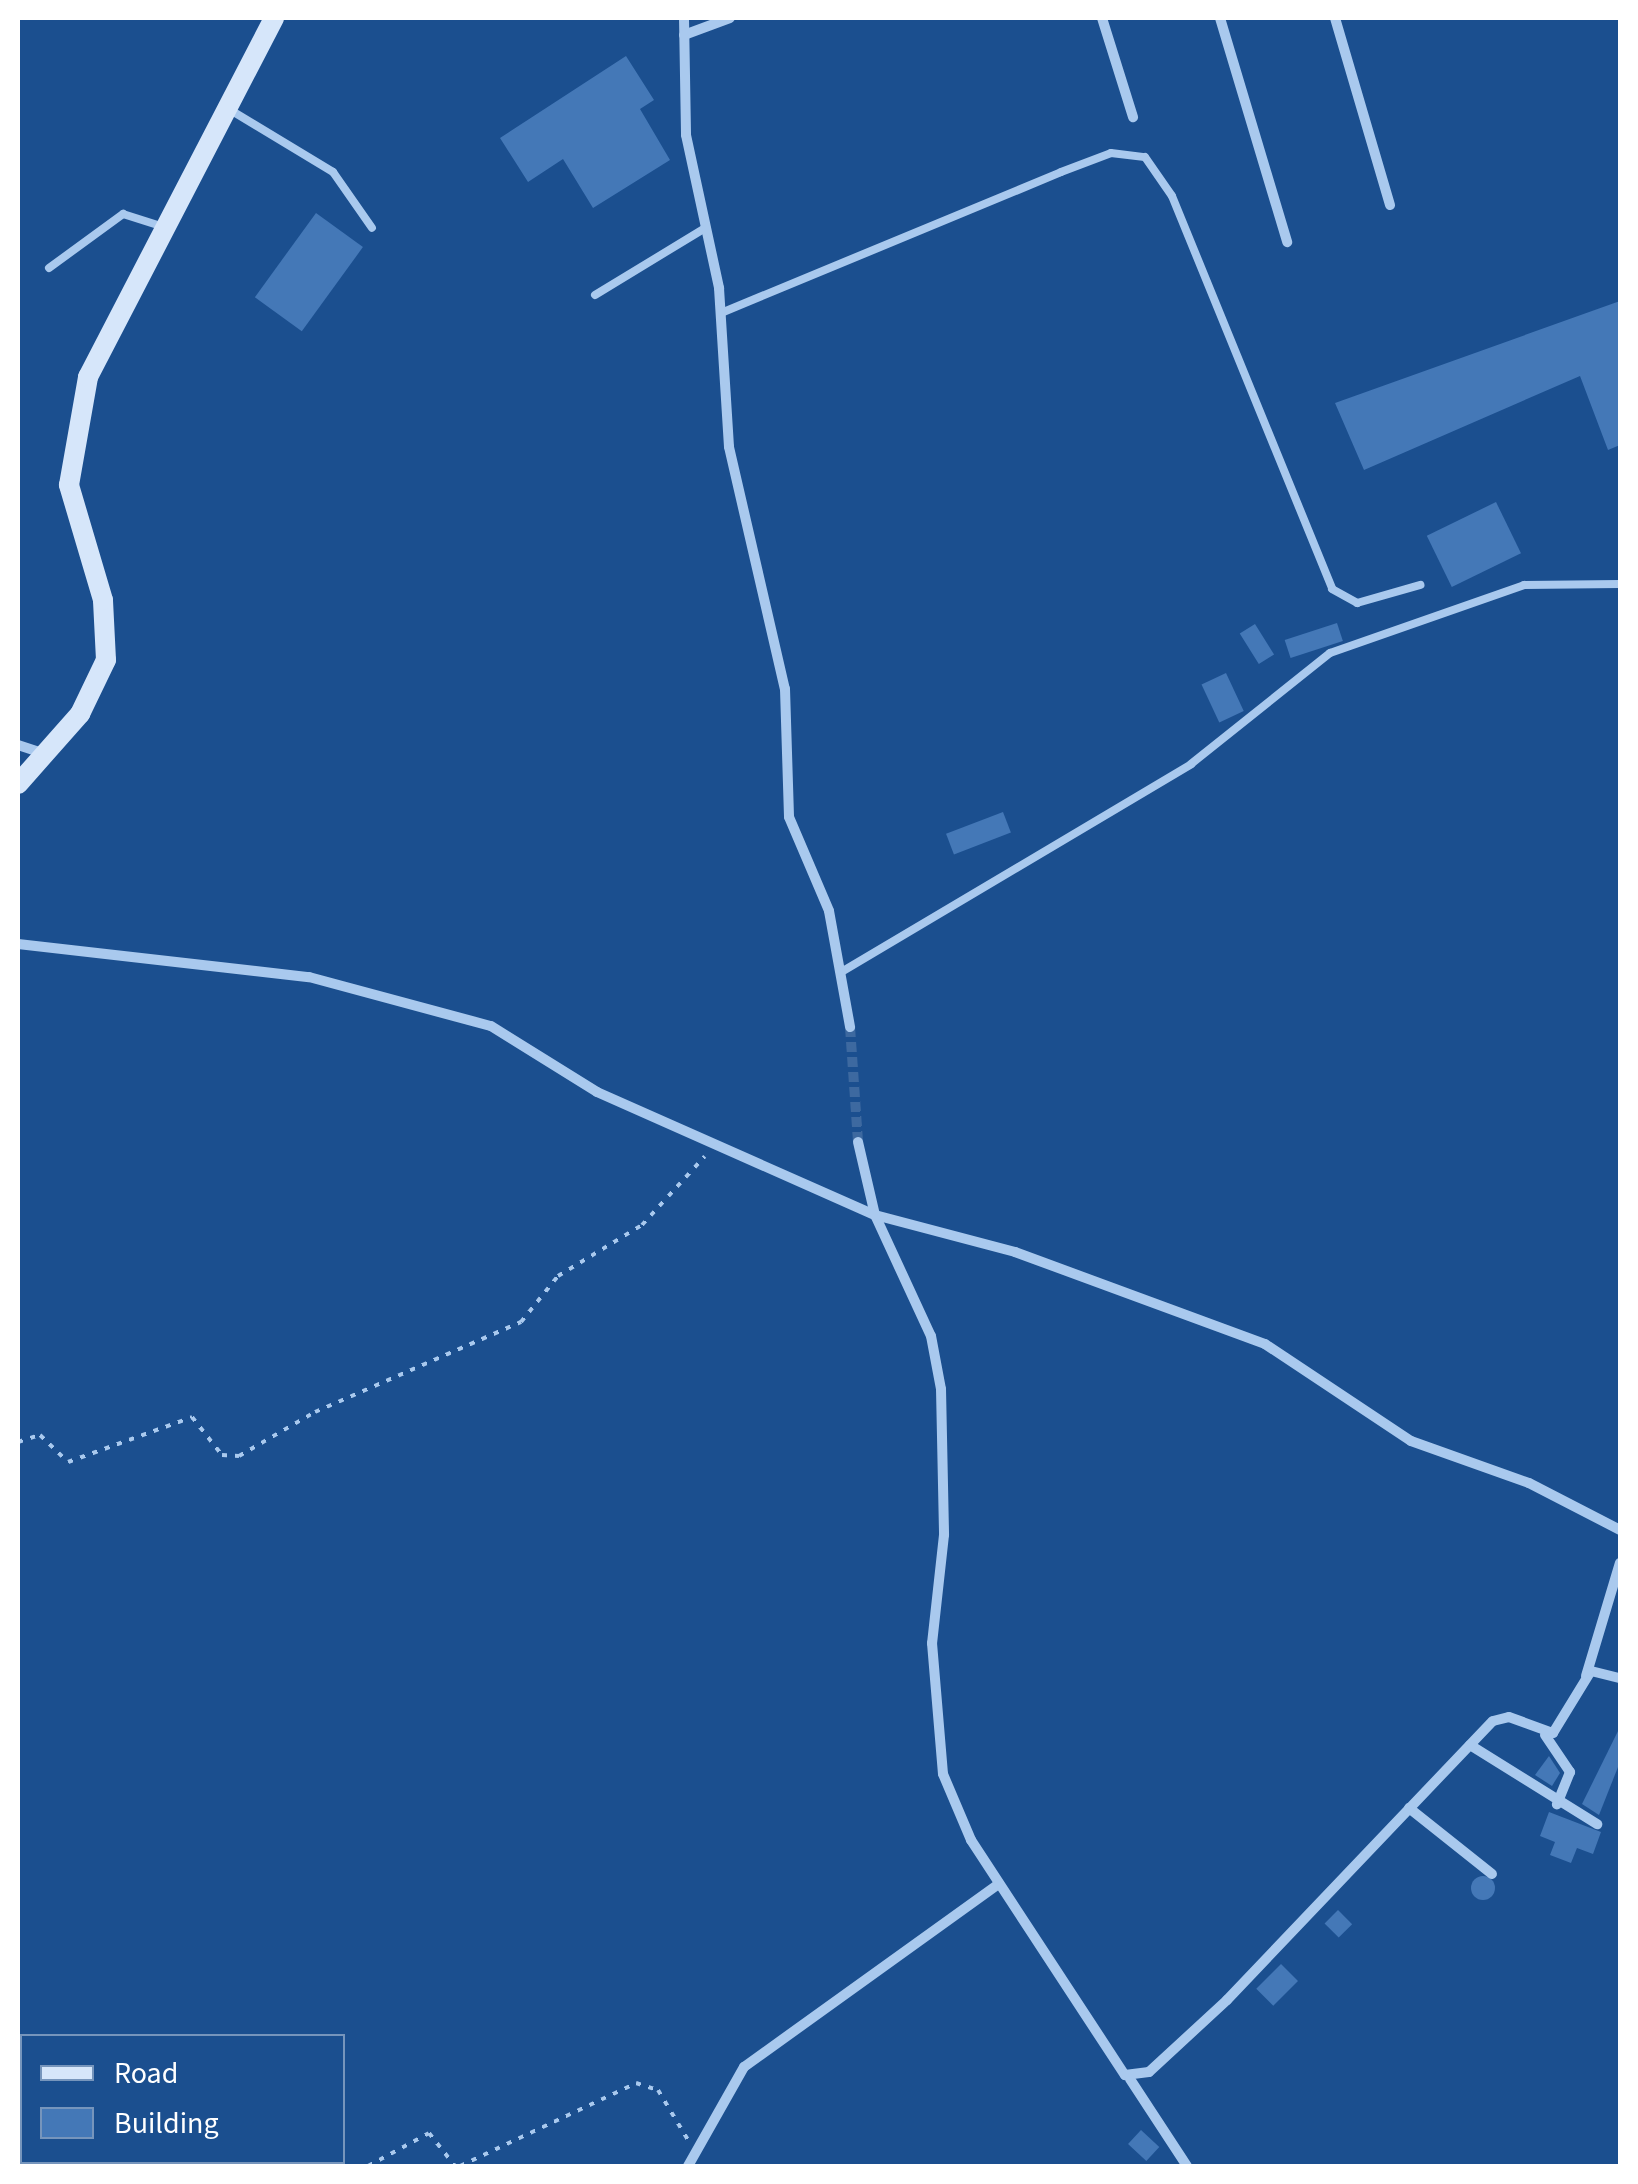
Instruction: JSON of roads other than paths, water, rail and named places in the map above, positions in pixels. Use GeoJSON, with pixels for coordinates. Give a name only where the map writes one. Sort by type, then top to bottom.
{"type":"FeatureCollection","features":[{"type":"Feature","properties":{"kind":"street"},"geometry":{"type":"LineString","coordinates":[[18,784],[98,687],[106,660],[103,600],[69,484],[75,416],[108,332],[232,111],[274,18]]}},
{"type":"Feature","properties":{"kind":"street"},"geometry":{"type":"LineString","coordinates":[[684,18],[686,135],[721,314],[728,447],[785,688],[789,817],[843,971],[850,1028]]}},
{"type":"Feature","properties":{"kind":"street"},"geometry":{"type":"LineString","coordinates":[[684,35],[730,18]]}},
{"type":"Feature","properties":{"kind":"street"},"geometry":{"type":"LineString","coordinates":[[1102,18],[1133,116]]}},
{"type":"Feature","properties":{"kind":"street"},"geometry":{"type":"LineString","coordinates":[[1220,18],[1287,242]]}},
{"type":"Feature","properties":{"kind":"street"},"geometry":{"type":"LineString","coordinates":[[1335,18],[1390,205]]}},
{"type":"Feature","properties":{"kind":"street"},"geometry":{"type":"LineString","coordinates":[[18,745],[46,754]]}},
{"type":"Feature","properties":{"kind":"street"},"geometry":{"type":"LineString","coordinates":[[18,944],[309,978],[400,999],[521,1038],[597,1092],[876,1215],[1014,1252],[1264,1344],[1411,1441],[1529,1483],[1620,1530]]}},
{"type":"Feature","properties":{"kind":"street"},"geometry":{"type":"LineString","coordinates":[[858,1142],[876,1215],[931,1336],[941,1389],[935,1733],[953,1805],[1114,2064],[1127,2077],[1187,2166]]}},
{"type":"Feature","properties":{"kind":"street"},"geometry":{"type":"LineString","coordinates":[[1545,1735],[1586,1676],[1620,1563]]}},
{"type":"Feature","properties":{"kind":"street"},"geometry":{"type":"LineString","coordinates":[[1586,1676],[1620,1678]]}},
{"type":"Feature","properties":{"kind":"street"},"geometry":{"type":"LineString","coordinates":[[1127,2077],[1226,2000],[1500,1717],[1545,1735],[1570,1772],[1557,1805]]}},
{"type":"Feature","properties":{"kind":"street"},"geometry":{"type":"LineString","coordinates":[[1470,1746],[1557,1805],[1597,1824]]}},
{"type":"Feature","properties":{"kind":"street"},"geometry":{"type":"LineString","coordinates":[[1409,1808],[1492,1874]]}},
{"type":"Feature","properties":{"kind":"street"},"geometry":{"type":"LineString","coordinates":[[688,2166],[744,2067],[999,1884]]}},
{"type":"Feature","properties":{"kind":"lane"},"geometry":{"type":"LineString","coordinates":[[232,111],[333,172],[372,228]]}},
{"type":"Feature","properties":{"kind":"lane"},"geometry":{"type":"LineString","coordinates":[[721,314],[1112,153],[1145,157],[1172,196],[1332,590],[1357,603],[1420,585]]}},
{"type":"Feature","properties":{"kind":"lane"},"geometry":{"type":"LineString","coordinates":[[49,268],[123,214],[167,228]]}},
{"type":"Feature","properties":{"kind":"lane"},"geometry":{"type":"LineString","coordinates":[[595,296],[705,228]]}},
{"type":"Feature","properties":{"kind":"lane"},"geometry":{"type":"LineString","coordinates":[[843,971],[1191,764],[1330,653],[1524,585],[1620,584]]}},
{"type":"Feature","properties":{"kind":"tunnel"},"geometry":{"type":"LineString","coordinates":[[850,1027],[858,1142]]}}]}
